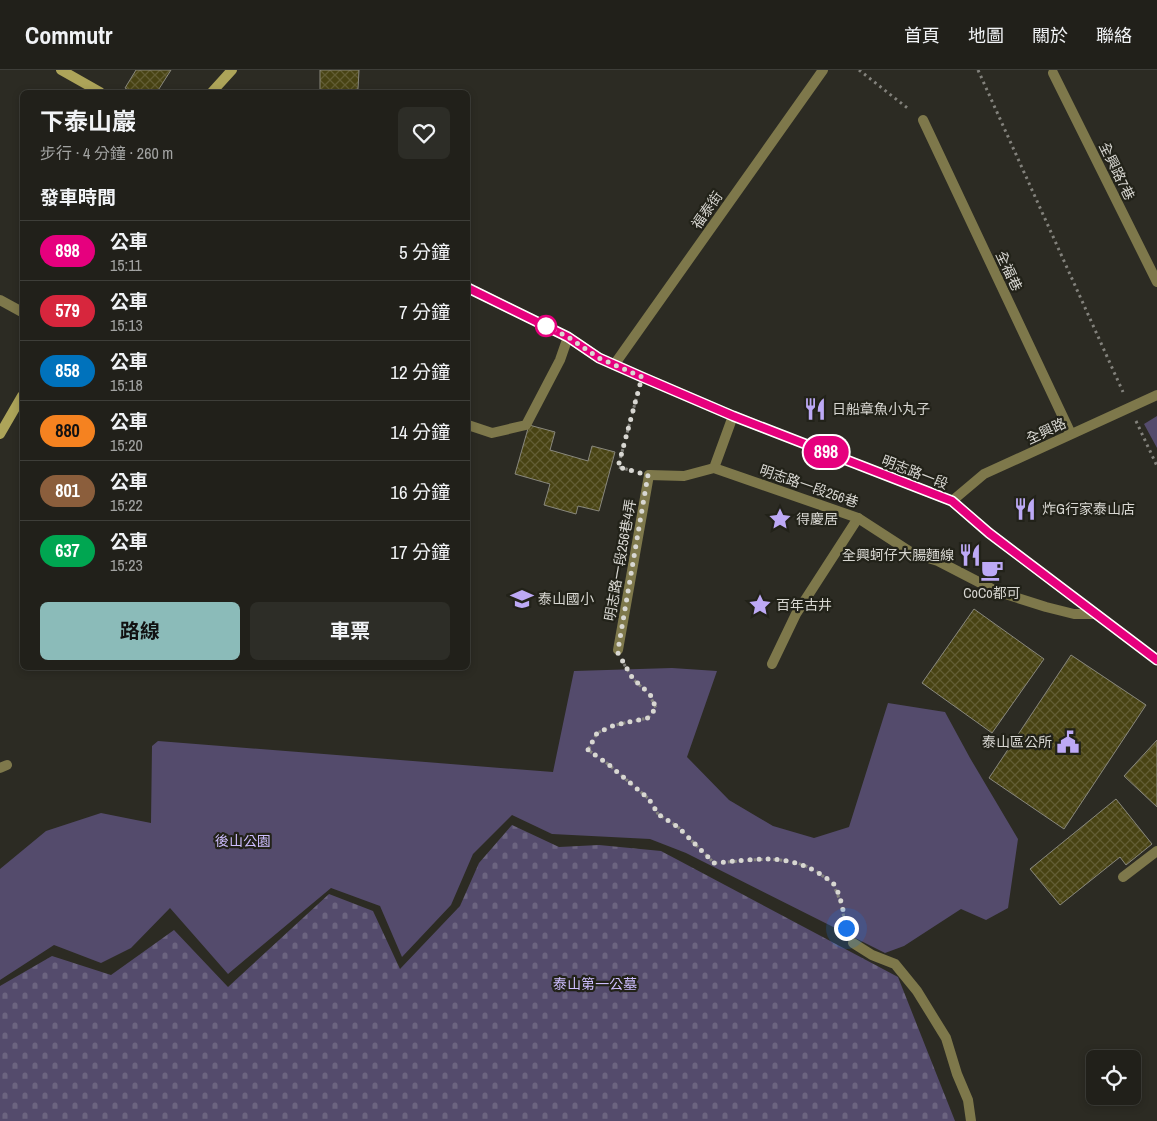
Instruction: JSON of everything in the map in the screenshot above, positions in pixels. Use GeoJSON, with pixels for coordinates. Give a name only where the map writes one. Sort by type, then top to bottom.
{"type":"FeatureCollection","features":[{"type":"Feature","properties":{"kind":"main road"},"geometry":{"type":"LineString","coordinates":[[61,70],[96,90]]}},
{"type":"Feature","properties":{"kind":"main road"},"geometry":{"type":"LineString","coordinates":[[214,90],[232,70]]}},
{"type":"Feature","properties":{"kind":"main road","name":"明志路一段"},"geometry":{"type":"LineString","coordinates":[[470,289],[568,337],[599,358],[614,365],[733,416],[952,501],[989,533],[1157,660]]}},
{"type":"Feature","properties":{"kind":"main road"},"geometry":{"type":"LineString","coordinates":[[0,434],[20,399]]}},
{"type":"Feature","properties":{"kind":"street","name":"福泰街"},"geometry":{"type":"LineString","coordinates":[[614,365],[823,70]]}},
{"type":"Feature","properties":{"kind":"street","name":"全興路7巷"},"geometry":{"type":"LineString","coordinates":[[1053,72],[1157,282]]}},
{"type":"Feature","properties":{"kind":"street","name":"全福巷"},"geometry":{"type":"LineString","coordinates":[[923,120],[1071,434]]}},
{"type":"Feature","properties":{"kind":"street"},"geometry":{"type":"LineString","coordinates":[[0,300],[20,311]]}},
{"type":"Feature","properties":{"kind":"street"},"geometry":{"type":"LineString","coordinates":[[470,426],[492,434],[526,425],[560,360],[568,337]]}},
{"type":"Feature","properties":{"kind":"street","name":"全興路"},"geometry":{"type":"LineString","coordinates":[[952,501],[984,474],[1157,395]]}},
{"type":"Feature","properties":{"kind":"street"},"geometry":{"type":"LineString","coordinates":[[648,475],[684,476],[714,468],[733,416]]}},
{"type":"Feature","properties":{"kind":"street","name":"明志路一段256巷"},"geometry":{"type":"LineString","coordinates":[[714,468],[858,518],[912,554],[938,561],[996,591],[1074,614],[1095,614]]}},
{"type":"Feature","properties":{"kind":"street","name":"明志路一段256巷4弄"},"geometry":{"type":"LineString","coordinates":[[618,650],[648,475]]}},
{"type":"Feature","properties":{"kind":"street"},"geometry":{"type":"LineString","coordinates":[[772,664],[796,614],[858,518]]}},
{"type":"Feature","properties":{"kind":"street"},"geometry":{"type":"LineString","coordinates":[[1123,877],[1157,851]]}},
{"type":"Feature","properties":{"kind":"street"},"geometry":{"type":"LineString","coordinates":[[853,943],[872,955],[895,964],[917,991],[946,1038],[957,1074],[968,1100],[971,1121]]}},
{"type":"Feature","properties":{"kind":"path"},"geometry":{"type":"LineString","coordinates":[[859,70],[923,120]]}},
{"type":"Feature","properties":{"kind":"path"},"geometry":{"type":"LineString","coordinates":[[978,70],[1157,466]]}},
{"type":"Feature","properties":{"kind":"path"},"geometry":{"type":"LineString","coordinates":[[642,377],[618,467],[648,475]]}},
{"type":"Feature","properties":{"kind":"path"},"geometry":{"type":"LineString","coordinates":[[618,650],[633,679],[650,694],[656,708],[648,718],[615,725],[597,733],[588,750],[608,764],[649,799],[658,814],[678,827],[714,863],[762,858],[791,861],[811,868],[833,883],[843,908],[846,928],[853,943]]}},
{"type":"Feature","properties":{"kind":"green space"},"geometry":{"type":"Polygon","coordinates":[[[1157,416],[1157,448],[1144,424],[1157,416]]]}},
{"type":"Feature","properties":{"kind":"green space","name":"後山公園"},"geometry":{"type":"Polygon","coordinates":[[[672,668],[717,671],[687,757],[729,800],[773,826],[814,838],[849,827],[888,703],[945,712],[1018,839],[1008,908],[986,920],[961,909],[904,946],[885,953],[686,853],[650,839],[552,834],[512,815],[473,854],[451,905],[402,957],[380,906],[331,888],[228,974],[170,908],[131,948],[101,963],[54,945],[0,980],[0,869],[46,831],[101,813],[151,823],[152,746],[158,741],[553,772],[574,671],[672,668]]]}},
{"type":"Feature","properties":{"kind":"green space","name":"泰山第一公墓"},"geometry":{"type":"Polygon","coordinates":[[[512,825],[559,847],[599,845],[661,851],[898,977],[955,1121],[0,1121],[0,986],[52,956],[111,975],[174,930],[228,987],[329,894],[373,911],[400,969],[460,906],[479,863],[512,825]]]}},
{"type":"Feature","properties":{"kind":"building"},"geometry":{"type":"Polygon","coordinates":[[[136,70],[171,70],[158,90],[128,90],[125,88],[136,70]]]}},
{"type":"Feature","properties":{"kind":"building"},"geometry":{"type":"Polygon","coordinates":[[[320,70],[359,70],[358,89],[320,90],[320,70]]]}},
{"type":"Feature","properties":{"kind":"building"},"geometry":{"type":"Polygon","coordinates":[[[529,425],[555,432],[550,450],[588,461],[592,446],[615,452],[599,511],[578,506],[576,514],[544,505],[550,484],[515,474],[529,425]]]}},
{"type":"Feature","properties":{"kind":"building"},"geometry":{"type":"Polygon","coordinates":[[[974,609],[1044,659],[992,733],[922,683],[974,609]]]}},
{"type":"Feature","properties":{"kind":"building","name":"泰山區公所"},"geometry":{"type":"Polygon","coordinates":[[[1071,655],[1146,705],[1064,829],[989,778],[1071,655]]]}},
{"type":"Feature","properties":{"kind":"building"},"geometry":{"type":"Polygon","coordinates":[[[1157,740],[1157,807],[1124,776],[1157,740]]]}},
{"type":"Feature","properties":{"kind":"building"},"geometry":{"type":"Polygon","coordinates":[[[1116,799],[1152,844],[1126,865],[1120,857],[1060,905],[1030,869],[1116,799]]]}},
{"type":"Feature","properties":{"kind":"bus line","name":"898"},"geometry":{"type":"LineString","coordinates":[[470,289],[568,337],[599,358],[642,377],[733,416],[952,501],[989,533],[1157,660]]}},
{"type":"Feature","properties":{"kind":"place","name":"日船章魚小丸子"},"geometry":{"type":"Point","coordinates":[815,409]}},
{"type":"Feature","properties":{"kind":"place","name":"炸G行家泰山店"},"geometry":{"type":"Point","coordinates":[1025,509]}},
{"type":"Feature","properties":{"kind":"place","name":"得慶居"},"geometry":{"type":"Point","coordinates":[780,519]}},
{"type":"Feature","properties":{"kind":"place","name":"全興蚵仔大腸麵線"},"geometry":{"type":"Point","coordinates":[970,555]}},
{"type":"Feature","properties":{"kind":"place","name":"CoCo都可"},"geometry":{"type":"Point","coordinates":[992,570]}},
{"type":"Feature","properties":{"kind":"place","name":"泰山國小"},"geometry":{"type":"Point","coordinates":[522,599]}},
{"type":"Feature","properties":{"kind":"place","name":"百年古井"},"geometry":{"type":"Point","coordinates":[760,605]}},
{"type":"Feature","properties":{"kind":"place","name":"泰山區公所"},"geometry":{"type":"Point","coordinates":[1068,742]}},
{"type":"Feature","properties":{"kind":"route"},"geometry":{"type":"LineString","coordinates":[[546,326],[568,337],[599,358],[642,377],[618,467],[648,475],[618,653],[633,679],[650,694],[656,708],[648,718],[615,725],[597,733],[588,750],[608,764],[649,799],[658,814],[678,827],[714,863],[762,858],[791,861],[811,868],[833,883],[843,908],[846,928]]}}]}
